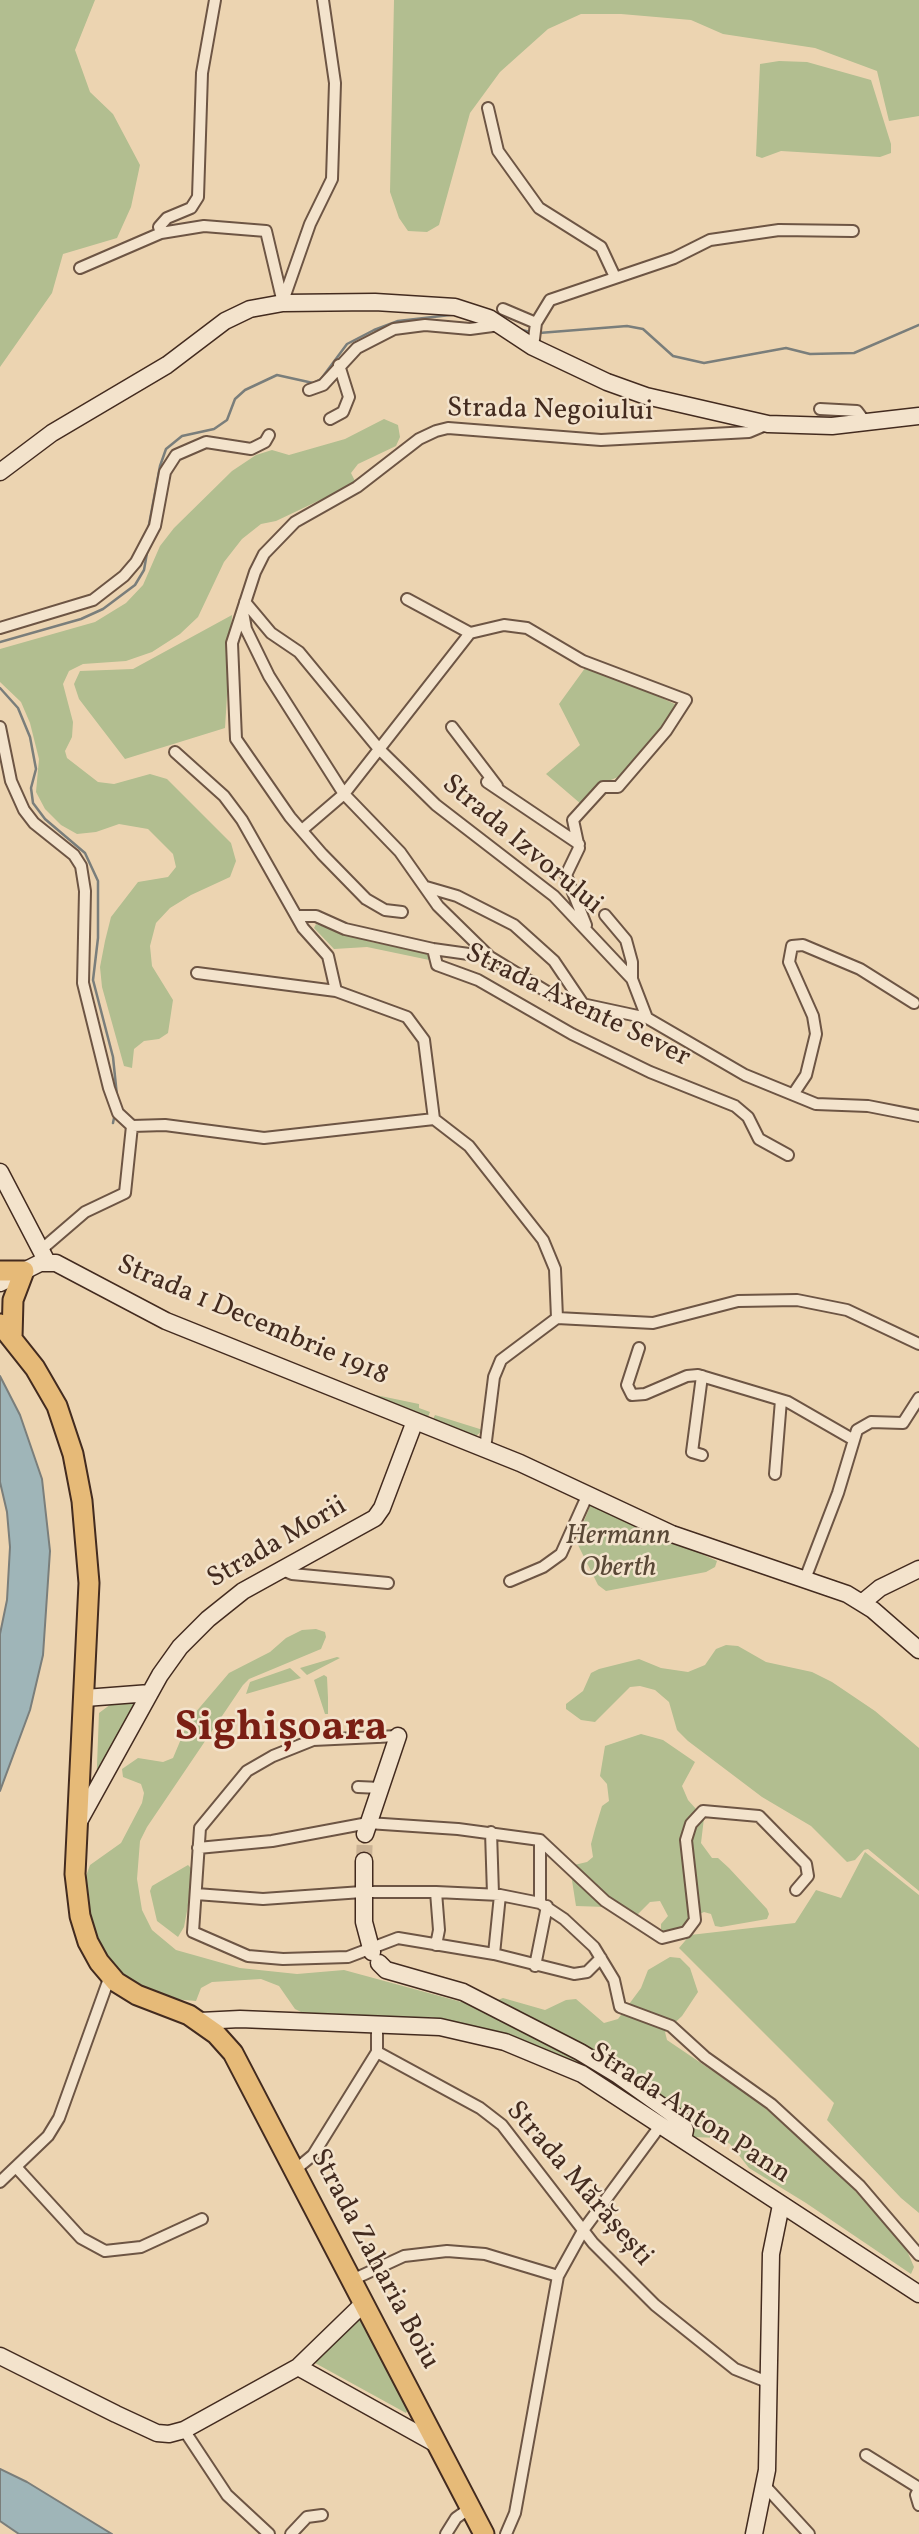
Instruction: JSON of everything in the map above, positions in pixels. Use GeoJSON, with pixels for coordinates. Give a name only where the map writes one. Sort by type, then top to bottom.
{"type":"FeatureCollection","features":[{"type":"Feature","properties":{"kind":"highway"},"geometry":{"type":"LineString","coordinates":[[0,1271],[24,1271],[13,1300],[6,1331],[35,1368],[54,1400],[78,1475],[88,1563],[85,1698],[77,1825]]}},
{"type":"Feature","properties":{"kind":"highway","name":"Strada Morii"},"geometry":{"type":"LineString","coordinates":[[77,1825],[75,1874],[80,1916],[94,1953],[110,1976],[129,1991],[200,2021]]}},
{"type":"Feature","properties":{"kind":"highway","name":"Strada Zaharia Boiu"},"geometry":{"type":"LineString","coordinates":[[200,2021],[233,2053],[484,2534]]}},
{"type":"Feature","properties":{"kind":"street"},"geometry":{"type":"LineString","coordinates":[[161,233],[161,222],[191,208],[198,197],[202,73],[215,0]]}},
{"type":"Feature","properties":{"kind":"street"},"geometry":{"type":"LineString","coordinates":[[283,303],[310,223],[332,179],[335,83],[323,0]]}},
{"type":"Feature","properties":{"kind":"street"},"geometry":{"type":"LineString","coordinates":[[488,107],[496,147],[539,208],[601,247],[615,277]]}},
{"type":"Feature","properties":{"kind":"street"},"geometry":{"type":"LineString","coordinates":[[80,268],[161,233],[204,226],[263,229],[266,231],[283,303]]}},
{"type":"Feature","properties":{"kind":"street"},"geometry":{"type":"LineString","coordinates":[[533,347],[536,323],[550,300],[674,258],[718,237],[779,230],[853,231]]}},
{"type":"Feature","properties":{"kind":"street"},"geometry":{"type":"LineString","coordinates":[[0,472],[51,433],[167,365],[225,321],[250,309],[283,303],[375,302],[455,307],[536,323]]}},
{"type":"Feature","properties":{"kind":"street"},"geometry":{"type":"LineString","coordinates":[[502,317],[533,347],[597,378],[646,396],[768,424],[812,427],[919,416]]}},
{"type":"Feature","properties":{"kind":"street"},"geometry":{"type":"LineString","coordinates":[[309,390],[323,385],[357,348],[394,329],[425,326],[470,329],[502,317]]}},
{"type":"Feature","properties":{"kind":"street"},"geometry":{"type":"LineString","coordinates":[[330,419],[343,412],[349,397],[339,365]]}},
{"type":"Feature","properties":{"kind":"street"},"geometry":{"type":"LineString","coordinates":[[820,409],[857,411],[866,423]]}},
{"type":"Feature","properties":{"kind":"street","name":"Strada Negoiului"},"geometry":{"type":"LineString","coordinates":[[402,912],[385,910],[366,899],[302,830],[236,739],[232,643],[260,561],[295,522],[357,487],[419,439],[436,431],[448,428],[601,440],[749,432],[768,424]]}},
{"type":"Feature","properties":{"kind":"street"},"geometry":{"type":"LineString","coordinates":[[0,628],[46,617],[93,600],[124,576],[142,551],[155,526],[164,472],[176,455],[206,442],[251,449],[265,442],[269,435]]}},
{"type":"Feature","properties":{"kind":"street"},"geometry":{"type":"LineString","coordinates":[[407,599],[470,633]]}},
{"type":"Feature","properties":{"kind":"street"},"geometry":{"type":"LineString","coordinates":[[244,607],[246,629],[269,676],[344,794],[400,852],[438,906],[490,957],[547,993],[647,1018],[745,1075],[816,1104],[868,1106],[919,1116]]}},
{"type":"Feature","properties":{"kind":"street","name":"Strada Izvorului"},"geometry":{"type":"LineString","coordinates":[[244,607],[271,633],[299,652],[379,749],[436,805],[554,896],[632,979],[647,1018]]}},
{"type":"Feature","properties":{"kind":"street"},"geometry":{"type":"LineString","coordinates":[[302,830],[344,794],[470,633],[504,625],[527,628],[583,661],[686,700],[666,731],[618,787],[603,788],[576,814],[573,826],[579,844],[566,875],[593,936]]}},
{"type":"Feature","properties":{"kind":"street"},"geometry":{"type":"LineString","coordinates":[[0,727],[3,763],[24,810],[34,823],[74,855],[81,866],[85,891],[83,983],[109,1088],[118,1113],[132,1126],[165,1125],[264,1138],[434,1119],[469,1146],[548,1248],[555,1269],[557,1318]]}},
{"type":"Feature","properties":{"kind":"street"},"geometry":{"type":"LineString","coordinates":[[452,727],[499,790]]}},
{"type":"Feature","properties":{"kind":"street"},"geometry":{"type":"LineString","coordinates":[[175,752],[234,808],[297,916],[328,956],[336,991]]}},
{"type":"Feature","properties":{"kind":"street"},"geometry":{"type":"LineString","coordinates":[[487,782],[579,844]]}},
{"type":"Feature","properties":{"kind":"street"},"geometry":{"type":"LineString","coordinates":[[426,887],[457,896],[514,925],[554,961],[583,1004]]}},
{"type":"Feature","properties":{"kind":"street"},"geometry":{"type":"LineString","coordinates":[[605,915],[626,940],[632,979]]}},
{"type":"Feature","properties":{"kind":"street","name":"Strada Axente Sever"},"geometry":{"type":"LineString","coordinates":[[297,916],[316,916],[345,929],[433,949],[437,965],[478,980],[572,1034],[650,1072],[735,1106],[748,1117],[760,1139],[788,1155]]}},
{"type":"Feature","properties":{"kind":"street"},"geometry":{"type":"LineString","coordinates":[[794,1093],[806,1075],[816,1034],[813,1016],[789,962],[792,946],[803,945],[860,969],[914,1003]]}},
{"type":"Feature","properties":{"kind":"street"},"geometry":{"type":"LineString","coordinates":[[433,949],[490,957]]}},
{"type":"Feature","properties":{"kind":"street"},"geometry":{"type":"LineString","coordinates":[[197,973],[336,991],[389,1009],[415,1024],[425,1048],[434,1119]]}},
{"type":"Feature","properties":{"kind":"street"},"geometry":{"type":"LineString","coordinates":[[0,1283],[24,1271],[45,1255],[85,1212],[125,1193],[132,1126]]}},
{"type":"Feature","properties":{"kind":"street"},"geometry":{"type":"LineString","coordinates":[[0,1172],[45,1255]]}},
{"type":"Feature","properties":{"kind":"street","name":"Strada 1 Decembrie 1918"},"geometry":{"type":"LineString","coordinates":[[45,1255],[166,1321],[485,1449],[586,1500],[672,1534],[805,1579],[863,1602],[919,1650]]}},
{"type":"Feature","properties":{"kind":"street"},"geometry":{"type":"LineString","coordinates":[[485,1449],[494,1377],[501,1360],[557,1318],[653,1323],[738,1301],[797,1300],[847,1310],[919,1344]]}},
{"type":"Feature","properties":{"kind":"street"},"geometry":{"type":"LineString","coordinates":[[639,1348],[627,1385],[632,1395],[645,1394],[687,1376],[702,1376],[801,1408],[854,1440]]}},
{"type":"Feature","properties":{"kind":"street"},"geometry":{"type":"LineString","coordinates":[[702,1376],[692,1452],[702,1455]]}},
{"type":"Feature","properties":{"kind":"street"},"geometry":{"type":"LineString","coordinates":[[805,1579],[838,1493],[857,1430],[866,1423],[903,1423],[919,1398]]}},
{"type":"Feature","properties":{"kind":"street"},"geometry":{"type":"LineString","coordinates":[[775,1474],[781,1400]]}},
{"type":"Feature","properties":{"kind":"street","name":"Strada Morii"},"geometry":{"type":"LineString","coordinates":[[77,1825],[150,1693],[189,1637],[226,1604],[280,1569],[367,1524],[382,1508],[415,1421]]}},
{"type":"Feature","properties":{"kind":"street"},"geometry":{"type":"LineString","coordinates":[[510,1581],[543,1567],[561,1554],[586,1500]]}},
{"type":"Feature","properties":{"kind":"street"},"geometry":{"type":"LineString","coordinates":[[280,1569],[292,1574],[388,1583]]}},
{"type":"Feature","properties":{"kind":"street"},"geometry":{"type":"LineString","coordinates":[[863,1602],[880,1588],[919,1569]]}},
{"type":"Feature","properties":{"kind":"street"},"geometry":{"type":"LineString","coordinates":[[85,1698],[150,1693]]}},
{"type":"Feature","properties":{"kind":"street"},"geometry":{"type":"LineString","coordinates":[[367,1829],[398,1736],[313,1740],[252,1766],[203,1822],[198,1847],[193,1932],[256,1957],[343,1957],[373,1954],[398,1938],[494,1954],[581,1975],[601,1958]]}},
{"type":"Feature","properties":{"kind":"street"},"geometry":{"type":"LineString","coordinates":[[358,1787],[381,1788]]}},
{"type":"Feature","properties":{"kind":"street"},"geometry":{"type":"LineString","coordinates":[[198,1847],[272,1841],[330,1829],[491,1832],[540,1840],[606,1901],[662,1938],[685,1932],[695,1920],[686,1840],[691,1824],[703,1811],[759,1816],[806,1864],[808,1876],[796,1890]]}},
{"type":"Feature","properties":{"kind":"street"},"geometry":{"type":"LineString","coordinates":[[491,1832],[496,1895],[494,1954]]}},
{"type":"Feature","properties":{"kind":"street"},"geometry":{"type":"LineString","coordinates":[[535,1966],[543,1905],[540,1840]]}},
{"type":"Feature","properties":{"kind":"street"},"geometry":{"type":"LineString","coordinates":[[364,1861],[362,1892],[373,1954],[386,1969],[463,1992],[580,2052],[618,2075],[681,2120],[685,2130],[682,2139]]}},
{"type":"Feature","properties":{"kind":"street"},"geometry":{"type":"LineString","coordinates":[[196,1894],[262,1899],[362,1892],[436,1892],[496,1895],[543,1905],[586,1938],[614,1980],[620,2007],[671,2026],[705,2057],[771,2104],[860,2186],[919,2256]]}},
{"type":"Feature","properties":{"kind":"street"},"geometry":{"type":"LineString","coordinates":[[436,1892],[439,1930],[436,1945]]}},
{"type":"Feature","properties":{"kind":"street"},"geometry":{"type":"LineString","coordinates":[[0,2182],[48,2136],[59,2118],[110,1976]]}},
{"type":"Feature","properties":{"kind":"street","name":"Strada Anton Pann"},"geometry":{"type":"LineString","coordinates":[[200,2021],[240,2019],[440,2027],[505,2042],[582,2074],[915,2293]]}},
{"type":"Feature","properties":{"kind":"street"},"geometry":{"type":"LineString","coordinates":[[295,2170],[311,2159],[377,2052],[377,2025]]}},
{"type":"Feature","properties":{"kind":"street","name":"Strada Mărășești"},"geometry":{"type":"LineString","coordinates":[[377,2052],[480,2108],[502,2125],[593,2243],[655,2305],[735,2369],[770,2383]]}},
{"type":"Feature","properties":{"kind":"street"},"geometry":{"type":"LineString","coordinates":[[506,2534],[515,2513],[558,2276],[584,2229],[660,2126]]}},
{"type":"Feature","properties":{"kind":"street"},"geometry":{"type":"LineString","coordinates":[[16,2166],[81,2238],[105,2251],[141,2247],[202,2219]]}},
{"type":"Feature","properties":{"kind":"street"},"geometry":{"type":"LineString","coordinates":[[754,2534],[765,2486],[770,2383],[771,2255],[781,2205]]}},
{"type":"Feature","properties":{"kind":"street"},"geometry":{"type":"LineString","coordinates":[[352,2280],[404,2256],[447,2251],[508,2259],[558,2276]]}},
{"type":"Feature","properties":{"kind":"street"},"geometry":{"type":"LineString","coordinates":[[0,2356],[157,2433],[169,2434],[184,2430],[298,2367],[364,2303]]}},
{"type":"Feature","properties":{"kind":"street"},"geometry":{"type":"LineString","coordinates":[[298,2367],[438,2445]]}},
{"type":"Feature","properties":{"kind":"street"},"geometry":{"type":"LineString","coordinates":[[184,2430],[227,2496],[269,2534]]}},
{"type":"Feature","properties":{"kind":"street"},"geometry":{"type":"LineString","coordinates":[[866,2455],[919,2488],[916,2496],[919,2505]]}},
{"type":"Feature","properties":{"kind":"street"},"geometry":{"type":"LineString","coordinates":[[765,2486],[809,2534]]}},
{"type":"Feature","properties":{"kind":"street"},"geometry":{"type":"LineString","coordinates":[[446,2534],[456,2518],[470,2508]]}},
{"type":"Feature","properties":{"kind":"street"},"geometry":{"type":"LineString","coordinates":[[291,2534],[307,2517],[322,2515]]}},
{"type":"Feature","properties":{"kind":"green space"},"geometry":{"type":"Polygon","coordinates":[[[0,0],[95,0],[75,50],[90,92],[113,114],[140,165],[131,207],[117,238],[63,254],[52,293],[0,367],[0,0]]]}},
{"type":"Feature","properties":{"kind":"green space"},"geometry":{"type":"Polygon","coordinates":[[[394,0],[919,0],[919,116],[889,121],[877,71],[815,48],[723,34],[691,20],[621,14],[581,14],[548,29],[500,72],[470,113],[439,225],[427,232],[408,231],[399,218],[390,192],[394,0]]]}},
{"type":"Feature","properties":{"kind":"green space"},"geometry":{"type":"Polygon","coordinates":[[[779,61],[807,62],[871,80],[891,144],[891,153],[880,157],[781,151],[762,158],[756,156],[760,64],[779,61]]]}},
{"type":"Feature","properties":{"kind":"green space"},"geometry":{"type":"Polygon","coordinates":[[[384,419],[398,425],[400,437],[396,446],[358,464],[351,473],[356,483],[276,521],[261,524],[242,539],[224,562],[198,617],[180,634],[152,652],[126,661],[83,664],[69,671],[63,684],[73,722],[72,737],[65,751],[67,758],[98,782],[114,784],[150,774],[167,779],[231,843],[236,861],[230,877],[170,908],[156,923],[150,946],[152,966],[173,1000],[168,1033],[159,1039],[144,1041],[134,1049],[132,1068],[124,1066],[102,987],[100,967],[105,941],[111,917],[138,882],[168,877],[176,867],[173,854],[148,829],[119,824],[96,832],[77,834],[61,825],[45,809],[36,792],[39,759],[30,723],[21,702],[0,682],[0,649],[95,622],[126,603],[143,585],[160,546],[174,528],[232,471],[256,455],[272,450],[289,455],[345,439],[384,419]]]}},
{"type":"Feature","properties":{"kind":"green space"},"geometry":{"type":"Polygon","coordinates":[[[232,615],[225,728],[125,759],[79,699],[74,684],[80,671],[133,669],[232,615]]]}},
{"type":"Feature","properties":{"kind":"green space"},"geometry":{"type":"Polygon","coordinates":[[[588,664],[679,706],[623,775],[601,784],[581,804],[546,774],[580,745],[559,704],[588,664]]]}},
{"type":"Feature","properties":{"kind":"green space"},"geometry":{"type":"Polygon","coordinates":[[[316,924],[371,942],[429,954],[434,961],[367,947],[334,949],[314,928],[316,924]]]}},
{"type":"Feature","properties":{"kind":"green space"},"geometry":{"type":"Polygon","coordinates":[[[371,1394],[419,1404],[419,1408],[430,1412],[428,1417],[371,1394]]]}},
{"type":"Feature","properties":{"kind":"green space"},"geometry":{"type":"Polygon","coordinates":[[[435,1415],[483,1430],[476,1436],[433,1419],[435,1415]]]}},
{"type":"Feature","properties":{"kind":"green space","name":"Hermann Oberth"},"geometry":{"type":"Polygon","coordinates":[[[591,1504],[717,1561],[715,1567],[706,1572],[606,1591],[598,1585],[578,1545],[577,1538],[591,1504]]]}},
{"type":"Feature","properties":{"kind":"green space"},"geometry":{"type":"Polygon","coordinates":[[[316,1629],[325,1632],[326,1637],[321,1649],[249,1679],[243,1685],[147,1827],[140,1841],[137,1879],[142,1910],[152,1930],[176,1950],[240,1968],[297,1974],[344,1970],[480,2007],[503,1998],[545,2010],[566,2000],[576,1999],[604,2023],[618,2019],[641,1988],[648,1970],[670,1957],[680,1958],[690,1968],[698,1992],[682,2016],[665,2032],[667,2040],[757,2101],[838,2172],[905,2246],[914,2267],[911,2274],[749,2168],[730,2144],[720,2138],[692,2137],[499,2034],[431,2017],[380,2019],[303,2013],[295,2009],[279,1986],[261,1979],[212,1982],[201,1988],[196,2001],[162,1998],[115,1970],[101,1953],[87,1919],[85,1879],[90,1865],[121,1843],[142,1803],[144,1793],[141,1784],[123,1777],[122,1769],[138,1758],[163,1762],[173,1758],[189,1720],[229,1673],[270,1652],[286,1638],[302,1630],[316,1629]]]}},
{"type":"Feature","properties":{"kind":"green space"},"geometry":{"type":"Polygon","coordinates":[[[726,1645],[738,1646],[766,1662],[812,1672],[832,1682],[875,1711],[919,1748],[919,1891],[868,1849],[855,1860],[847,1862],[811,1826],[762,1797],[688,1741],[677,1730],[669,1702],[655,1690],[640,1686],[630,1687],[595,1722],[581,1720],[566,1709],[566,1704],[583,1691],[591,1673],[599,1669],[639,1659],[661,1668],[688,1672],[705,1665],[716,1649],[726,1645]]]}},
{"type":"Feature","properties":{"kind":"green space"},"geometry":{"type":"Polygon","coordinates":[[[340,1658],[307,1675],[300,1668],[340,1658]]]}},
{"type":"Feature","properties":{"kind":"green space"},"geometry":{"type":"Polygon","coordinates":[[[290,1668],[301,1678],[246,1694],[250,1682],[290,1668]]]}},
{"type":"Feature","properties":{"kind":"green space"},"geometry":{"type":"Polygon","coordinates":[[[324,1675],[327,1677],[328,1714],[325,1714],[314,1680],[324,1675]]]}},
{"type":"Feature","properties":{"kind":"green space"},"geometry":{"type":"Polygon","coordinates":[[[111,1704],[137,1704],[96,1791],[99,1713],[111,1704]]]}},
{"type":"Feature","properties":{"kind":"green space"},"geometry":{"type":"Polygon","coordinates":[[[641,1734],[663,1740],[695,1762],[682,1786],[688,1800],[704,1818],[701,1843],[712,1858],[718,1858],[729,1868],[767,1909],[767,1919],[721,1927],[715,1926],[711,1914],[704,1912],[691,1918],[688,1927],[665,1932],[661,1929],[661,1924],[668,1916],[660,1901],[650,1902],[637,1915],[606,1907],[576,1906],[571,1874],[574,1865],[587,1862],[593,1857],[591,1844],[595,1829],[602,1806],[609,1801],[607,1784],[600,1776],[605,1746],[641,1734]]]}},
{"type":"Feature","properties":{"kind":"green space"},"geometry":{"type":"Polygon","coordinates":[[[865,1852],[919,1895],[919,2213],[901,2198],[827,2120],[834,2103],[679,1948],[690,1935],[795,1923],[816,1890],[841,1898],[865,1852]]]}},
{"type":"Feature","properties":{"kind":"green space"},"geometry":{"type":"Polygon","coordinates":[[[188,1865],[193,1870],[190,1895],[184,1927],[178,1937],[157,1921],[150,1891],[152,1886],[188,1865]]]}},
{"type":"Feature","properties":{"kind":"green space"},"geometry":{"type":"Polygon","coordinates":[[[361,2317],[409,2408],[406,2413],[315,2363],[361,2317]]]}},
{"type":"Feature","properties":{"kind":"water"},"geometry":{"type":"Polygon","coordinates":[[[0,1376],[20,1415],[42,1479],[50,1551],[43,1655],[30,1710],[0,1791],[0,1634],[7,1600],[10,1547],[7,1512],[0,1482],[0,1376]]]}},
{"type":"Feature","properties":{"kind":"water"},"geometry":{"type":"Polygon","coordinates":[[[0,2469],[27,2482],[112,2534],[19,2534],[0,2521],[0,2469]]]}},
{"type":"Feature","properties":{"kind":"waterway"},"geometry":{"type":"LineString","coordinates":[[148,530],[160,466],[166,449],[182,436],[214,429],[227,420],[235,399],[245,390],[277,375],[313,383],[321,379],[347,344],[374,330],[398,321],[459,314]]}},
{"type":"Feature","properties":{"kind":"waterway"},"geometry":{"type":"LineString","coordinates":[[539,333],[627,326],[643,329],[673,356],[704,363],[786,348],[810,354],[854,353],[919,325]]}},
{"type":"Feature","properties":{"kind":"waterway"},"geometry":{"type":"LineString","coordinates":[[519,329],[533,333]]}},
{"type":"Feature","properties":{"kind":"waterway"},"geometry":{"type":"LineString","coordinates":[[0,642],[81,619],[103,609],[135,585],[144,570],[148,547]]}},
{"type":"Feature","properties":{"kind":"waterway"},"geometry":{"type":"LineString","coordinates":[[0,688],[18,708],[30,737],[36,769],[31,788],[33,803],[45,819],[85,853],[98,881],[98,938],[93,980],[113,1057],[117,1096]]}},
{"type":"Feature","properties":{"kind":"waterway"},"geometry":{"type":"LineString","coordinates":[[113,1123],[115,1113]]}},
{"type":"Feature","properties":{"kind":"tunnel"},"geometry":{"type":"LineString","coordinates":[[364,1861],[365,1834]]}},
{"type":"Feature","properties":{"kind":"district","name":"Sighișoara"},"geometry":{"type":"Point","coordinates":[281,1731]}}]}
